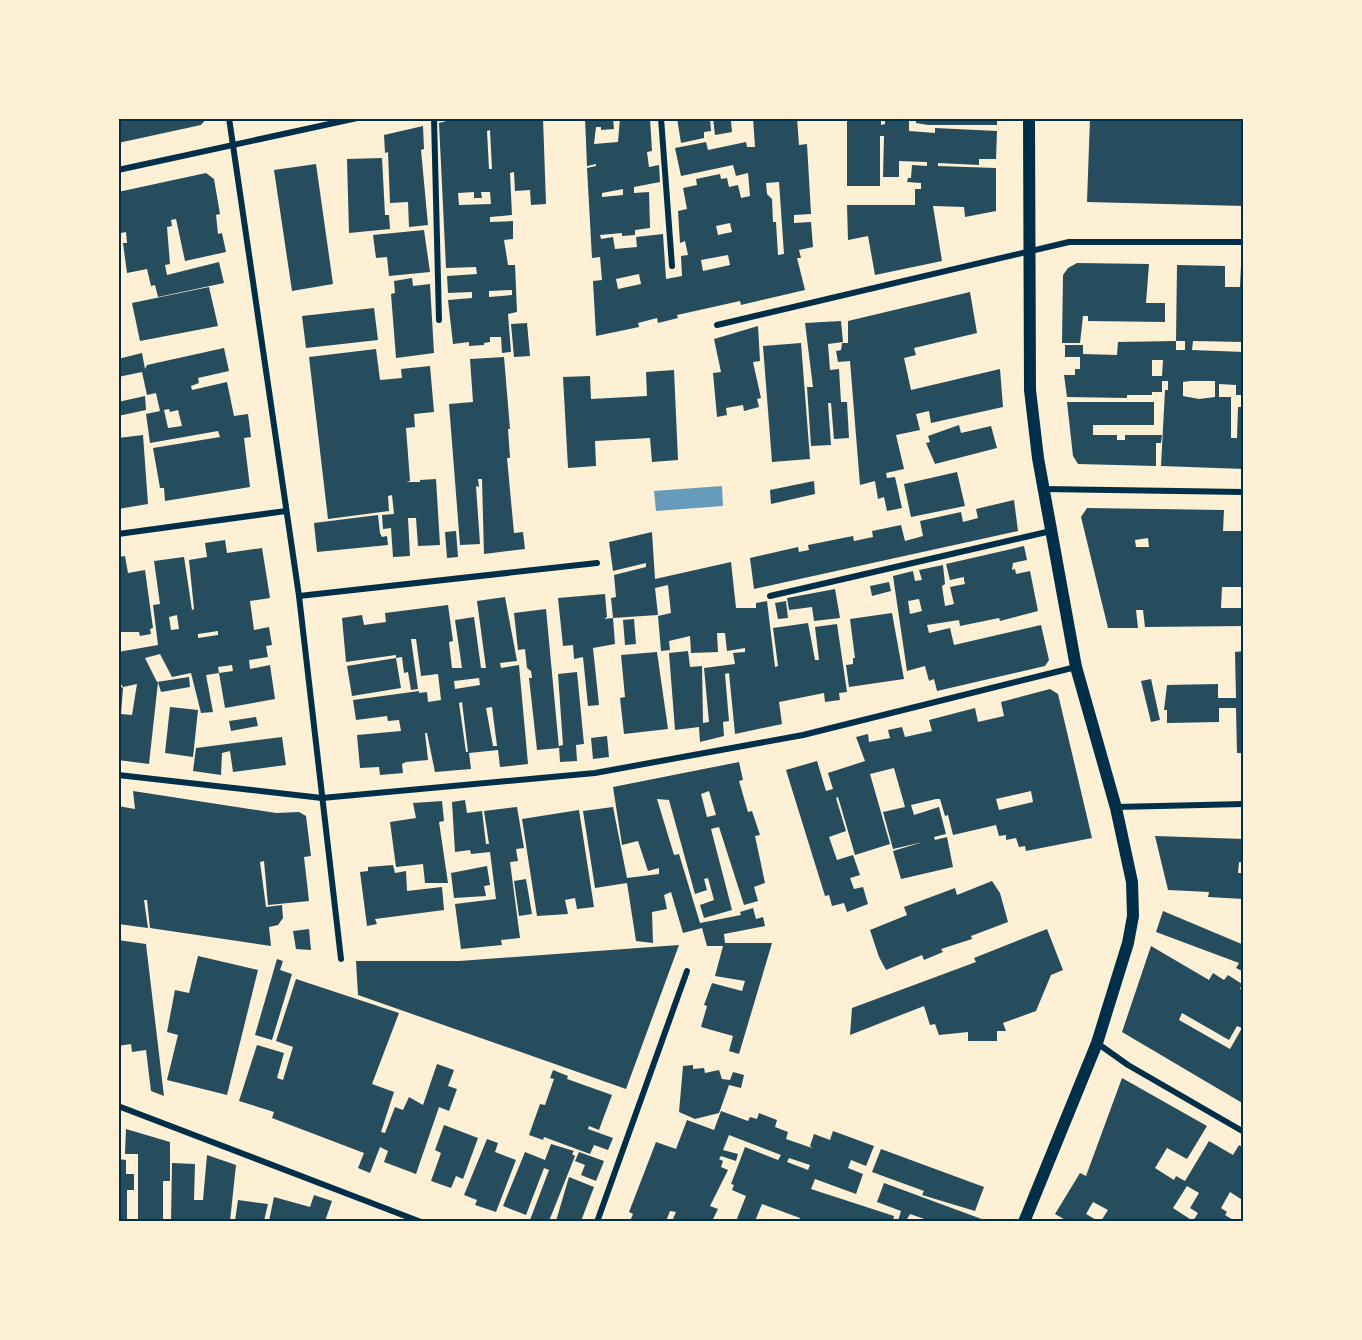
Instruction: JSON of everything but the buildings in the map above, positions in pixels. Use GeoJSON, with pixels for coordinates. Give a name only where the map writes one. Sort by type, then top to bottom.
{"type":"FeatureCollection","features":[{"type":"Feature","properties":{"kind":"main road"},"geometry":{"type":"LineString","coordinates":[[1024,1221],[1097,1043],[1128,943],[1133,916],[1132,882],[1116,808],[1076,667],[1043,489],[1030,390],[1029,118]]}},
{"type":"Feature","properties":{"kind":"street"},"geometry":{"type":"LineString","coordinates":[[229,118],[299,596],[342,959]]}},
{"type":"Feature","properties":{"kind":"street"},"geometry":{"type":"LineString","coordinates":[[118,170],[357,118]]}},
{"type":"Feature","properties":{"kind":"street"},"geometry":{"type":"LineString","coordinates":[[434,118],[439,320]]}},
{"type":"Feature","properties":{"kind":"street"},"geometry":{"type":"LineString","coordinates":[[661,118],[672,266]]}},
{"type":"Feature","properties":{"kind":"street"},"geometry":{"type":"LineString","coordinates":[[717,325],[1029,249],[1069,242],[1244,242]]}},
{"type":"Feature","properties":{"kind":"street"},"geometry":{"type":"LineString","coordinates":[[1043,489],[1244,492]]}},
{"type":"Feature","properties":{"kind":"street"},"geometry":{"type":"LineString","coordinates":[[118,534],[286,511]]}},
{"type":"Feature","properties":{"kind":"street"},"geometry":{"type":"LineString","coordinates":[[770,596],[1051,531]]}},
{"type":"Feature","properties":{"kind":"street"},"geometry":{"type":"LineString","coordinates":[[299,596],[597,563]]}},
{"type":"Feature","properties":{"kind":"street"},"geometry":{"type":"LineString","coordinates":[[118,774],[322,798],[595,773],[803,735],[1076,667]]}},
{"type":"Feature","properties":{"kind":"street"},"geometry":{"type":"LineString","coordinates":[[1116,808],[1244,804]]}},
{"type":"Feature","properties":{"kind":"street"},"geometry":{"type":"LineString","coordinates":[[597,1221],[687,971]]}},
{"type":"Feature","properties":{"kind":"street"},"geometry":{"type":"LineString","coordinates":[[1097,1043],[1128,1065],[1244,1132]]}},
{"type":"Feature","properties":{"kind":"street"},"geometry":{"type":"LineString","coordinates":[[118,1106],[421,1221]]}},
{"type":"Feature","properties":{"kind":"water"},"geometry":{"type":"Polygon","coordinates":[[[722,486],[723,506],[656,511],[654,491],[722,486]]]}}]}
